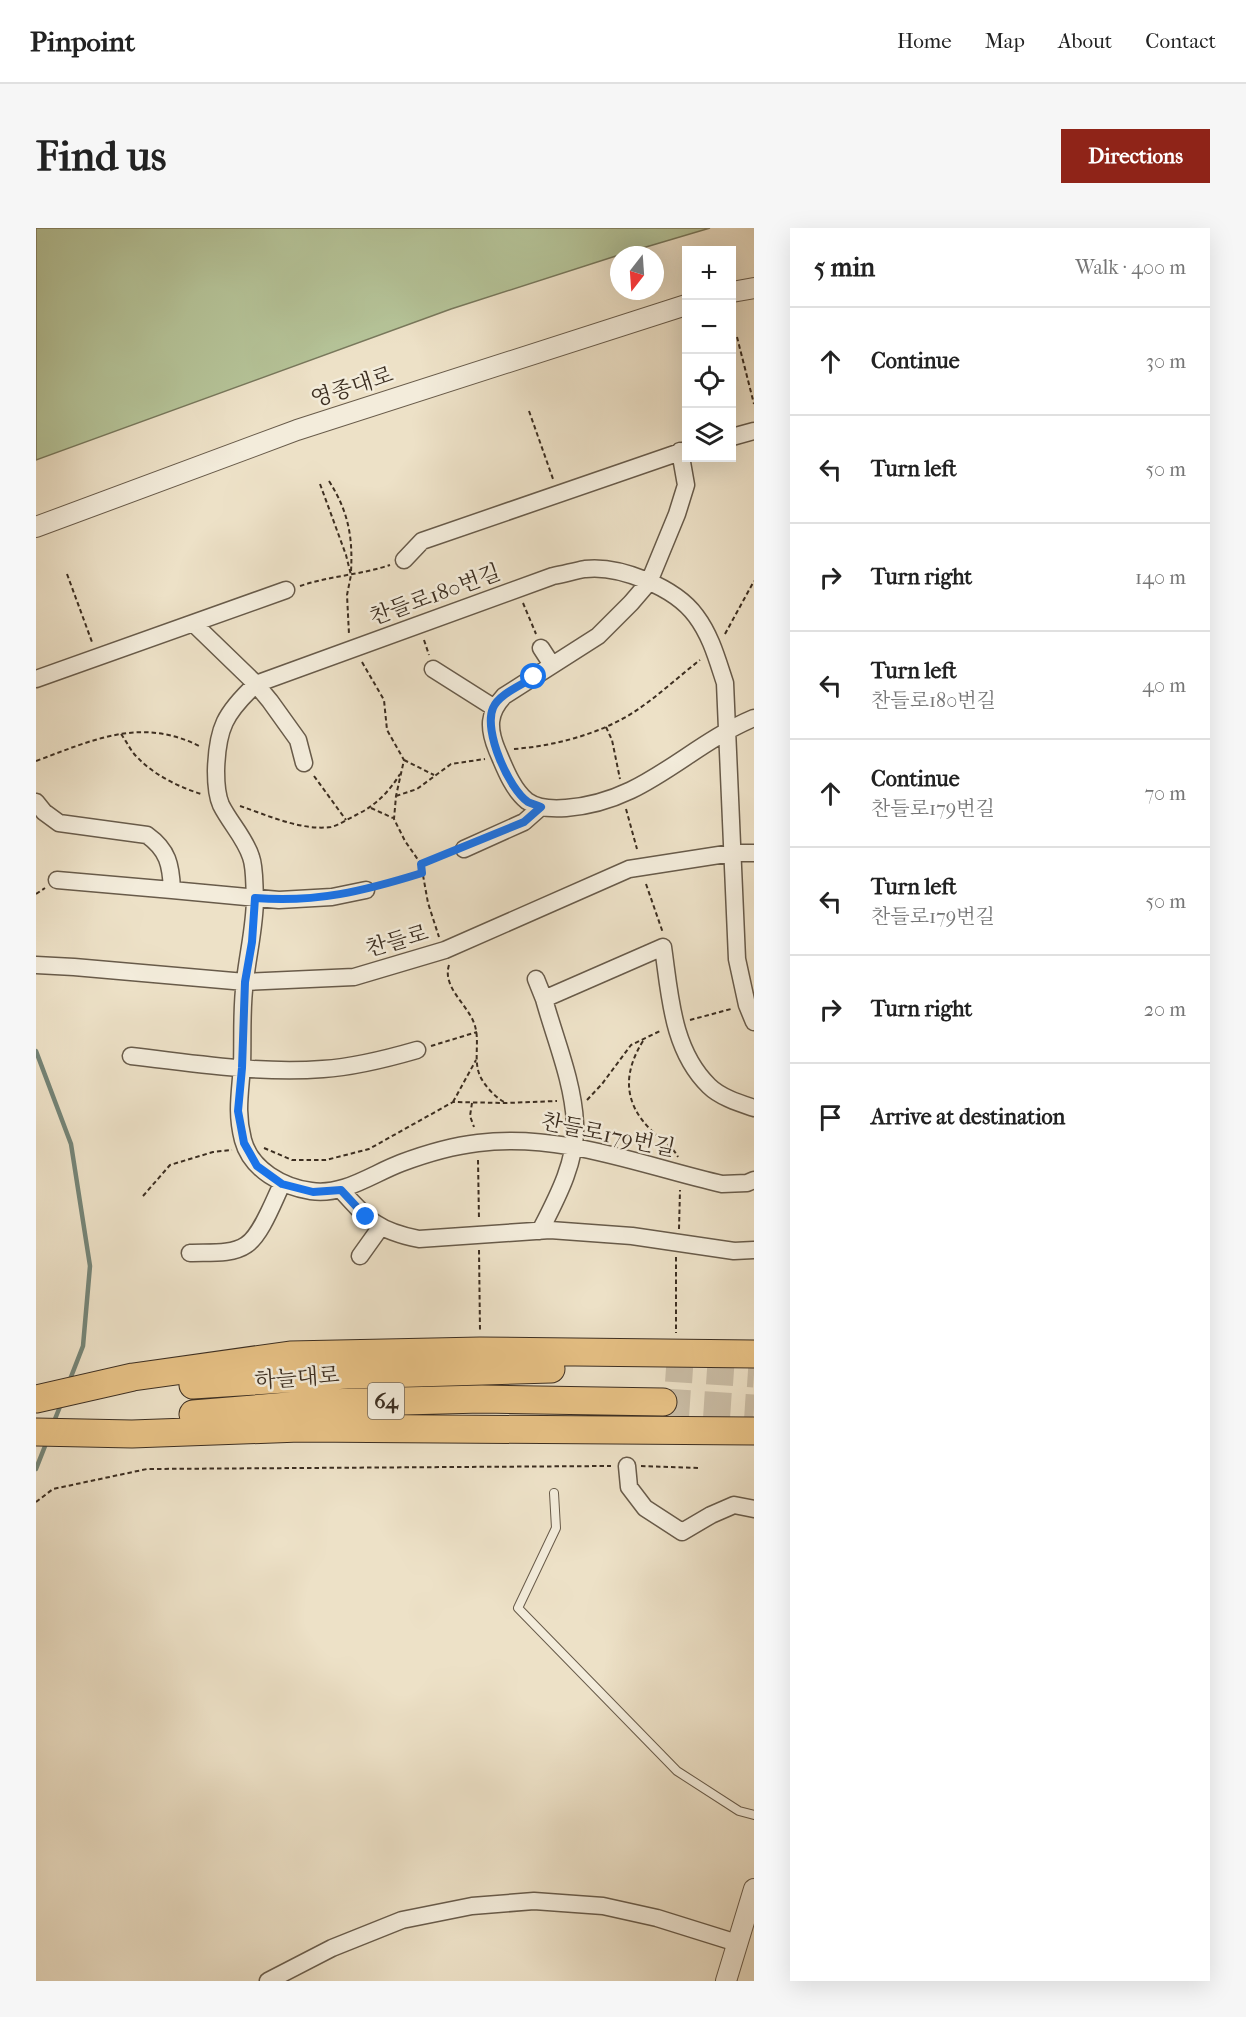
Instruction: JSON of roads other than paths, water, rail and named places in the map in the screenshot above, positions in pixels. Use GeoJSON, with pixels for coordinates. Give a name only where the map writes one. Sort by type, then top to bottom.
{"type":"FeatureCollection","features":[{"type":"Feature","properties":{"kind":"highway"},"geometry":{"type":"LineString","coordinates":[[36,1399],[290,1355],[480,1350],[747,1356]]}},
{"type":"Feature","properties":{"kind":"highway","name":"하늘대로"},"geometry":{"type":"LineString","coordinates":[[121,1385],[531,1369],[666,1368]]}},
{"type":"Feature","properties":{"kind":"highway","name":"하늘대로"},"geometry":{"type":"LineString","coordinates":[[108,1427],[324,1403],[482,1399],[663,1402]]}},
{"type":"Feature","properties":{"kind":"highway"},"geometry":{"type":"LineString","coordinates":[[36,1430],[108,1427],[750,1428]]}},
{"type":"Feature","properties":{"kind":"street"},"geometry":{"type":"LineString","coordinates":[[736,291],[754,288]]}},
{"type":"Feature","properties":{"kind":"street","name":"영종대로"},"geometry":{"type":"LineString","coordinates":[[36,527],[297,430],[682,307]]}},
{"type":"Feature","properties":{"kind":"street"},"geometry":{"type":"LineString","coordinates":[[736,436],[754,431]]}},
{"type":"Feature","properties":{"kind":"street"},"geometry":{"type":"LineString","coordinates":[[404,560],[422,541],[682,451]]}},
{"type":"Feature","properties":{"kind":"street"},"geometry":{"type":"LineString","coordinates":[[684,462],[686,485],[677,514],[649,582],[598,636],[504,696],[493,707],[491,720],[493,740],[518,791],[528,801],[541,807],[574,808],[616,798],[660,775],[727,731],[754,718]]}},
{"type":"Feature","properties":{"kind":"street","name":"찬들로180번길"},"geometry":{"type":"LineString","coordinates":[[245,982],[252,942],[255,898],[252,858],[220,803],[216,776],[217,746],[224,723],[235,704],[256,684],[553,576],[586,569],[617,571],[669,591],[695,614],[713,644],[725,683],[732,853]]}},
{"type":"Feature","properties":{"kind":"street"},"geometry":{"type":"LineString","coordinates":[[36,679],[286,590]]}},
{"type":"Feature","properties":{"kind":"street"},"geometry":{"type":"LineString","coordinates":[[193,623],[256,684],[298,740],[304,763]]}},
{"type":"Feature","properties":{"kind":"street"},"geometry":{"type":"LineString","coordinates":[[541,648],[552,664]]}},
{"type":"Feature","properties":{"kind":"street"},"geometry":{"type":"LineString","coordinates":[[433,669],[493,707]]}},
{"type":"Feature","properties":{"kind":"street"},"geometry":{"type":"LineString","coordinates":[[36,802],[44,812],[59,823],[147,835],[157,842],[172,869],[172,890]]}},
{"type":"Feature","properties":{"kind":"street"},"geometry":{"type":"LineString","coordinates":[[464,849],[524,822],[541,807]]}},
{"type":"Feature","properties":{"kind":"street"},"geometry":{"type":"LineString","coordinates":[[732,853],[737,959],[747,1005],[754,1022]]}},
{"type":"Feature","properties":{"kind":"street","name":"찬들로"},"geometry":{"type":"LineString","coordinates":[[44,966],[245,982],[354,977],[445,950],[629,869],[732,853],[754,853]]}},
{"type":"Feature","properties":{"kind":"street"},"geometry":{"type":"LineString","coordinates":[[57,880],[279,900],[332,897],[366,890]]}},
{"type":"Feature","properties":{"kind":"street"},"geometry":{"type":"LineString","coordinates":[[544,999],[664,942],[672,1004],[681,1045],[693,1066],[710,1087],[734,1101],[754,1108]]}},
{"type":"Feature","properties":{"kind":"street"},"geometry":{"type":"LineString","coordinates":[[536,980],[544,999],[571,1092],[575,1124],[566,1177],[540,1231]]}},
{"type":"Feature","properties":{"kind":"street","name":"찬들로179번길"},"geometry":{"type":"LineString","coordinates":[[245,982],[238,1111],[244,1143],[257,1166],[282,1184],[313,1192],[341,1190],[401,1163],[438,1151],[477,1143],[528,1140],[573,1146],[722,1184],[747,1183],[754,1180]]}},
{"type":"Feature","properties":{"kind":"street"},"geometry":{"type":"LineString","coordinates":[[131,1056],[242,1068],[289,1070],[355,1065],[417,1050]]}},
{"type":"Feature","properties":{"kind":"street"},"geometry":{"type":"LineString","coordinates":[[190,1253],[235,1250],[247,1245],[256,1235],[282,1184]]}},
{"type":"Feature","properties":{"kind":"street"},"geometry":{"type":"LineString","coordinates":[[341,1190],[366,1217],[380,1228],[398,1235],[419,1239],[540,1231],[632,1236],[734,1251],[754,1250]]}},
{"type":"Feature","properties":{"kind":"street"},"geometry":{"type":"LineString","coordinates":[[360,1256],[380,1228]]}},
{"type":"Feature","properties":{"kind":"street"},"geometry":{"type":"LineString","coordinates":[[627,1466],[629,1487],[645,1508],[682,1532],[734,1505],[754,1509]]}},
{"type":"Feature","properties":{"kind":"street"},"geometry":{"type":"LineString","coordinates":[[726,1981],[746,1946],[754,1889]]}},
{"type":"Feature","properties":{"kind":"street"},"geometry":{"type":"LineString","coordinates":[[267,1981],[332,1948],[402,1920],[472,1906],[534,1901],[603,1906],[657,1918],[746,1946]]}},
{"type":"Feature","properties":{"kind":"lane"},"geometry":{"type":"LineString","coordinates":[[554,1493],[556,1528],[518,1608],[677,1771],[740,1811],[754,1815]]}},
{"type":"Feature","properties":{"kind":"waterway"},"geometry":{"type":"LineString","coordinates":[[36,1051],[71,1144],[90,1266],[83,1346],[69,1382]]}},
{"type":"Feature","properties":{"kind":"waterway"},"geometry":{"type":"LineString","coordinates":[[53,1424],[61,1404]]}},
{"type":"Feature","properties":{"kind":"waterway"},"geometry":{"type":"LineString","coordinates":[[36,1469],[47,1441]]}},
{"type":"Feature","properties":{"kind":"tunnel"},"geometry":{"type":"LineString","coordinates":[[666,1368],[754,1374]]}},
{"type":"Feature","properties":{"kind":"tunnel"},"geometry":{"type":"LineString","coordinates":[[663,1402],[754,1408]]}}]}
